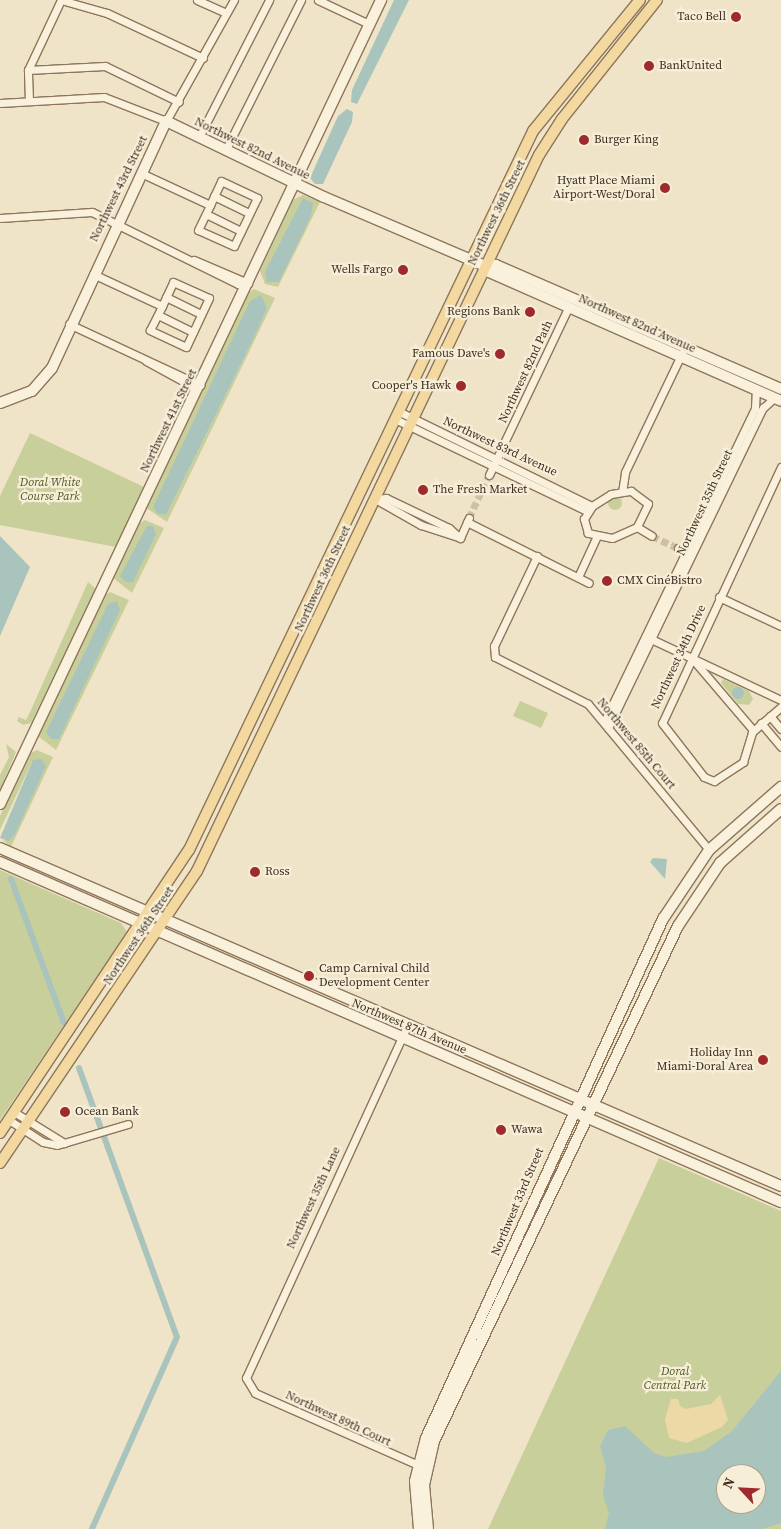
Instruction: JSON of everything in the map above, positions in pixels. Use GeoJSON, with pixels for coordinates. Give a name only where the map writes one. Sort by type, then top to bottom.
{"type":"FeatureCollection","features":[{"type":"Feature","properties":{"kind":"main road","name":"Northwest 36th Street"},"geometry":{"type":"LineString","coordinates":[[0,1133],[143,924],[185,857],[397,415],[505,182],[551,104],[640,0]]}},
{"type":"Feature","properties":{"kind":"main road","name":"Northwest 36th Street"},"geometry":{"type":"LineString","coordinates":[[0,1163],[167,918],[205,857],[539,155],[567,112],[609,63],[658,0]]}},
{"type":"Feature","properties":{"kind":"main road"},"geometry":{"type":"LineString","coordinates":[[608,39],[604,58],[609,63]]}},
{"type":"Feature","properties":{"kind":"main road"},"geometry":{"type":"LineString","coordinates":[[588,62],[594,71],[592,82]]}},
{"type":"Feature","properties":{"kind":"main road"},"geometry":{"type":"LineString","coordinates":[[551,104],[567,112]]}},
{"type":"Feature","properties":{"kind":"main road"},"geometry":{"type":"LineString","coordinates":[[360,492],[375,499]]}},
{"type":"Feature","properties":{"kind":"main road"},"geometry":{"type":"LineString","coordinates":[[315,586],[330,594]]}},
{"type":"Feature","properties":{"kind":"main road"},"geometry":{"type":"LineString","coordinates":[[233,759],[231,784],[237,791]]}},
{"type":"Feature","properties":{"kind":"main road"},"geometry":{"type":"LineString","coordinates":[[99,988],[99,1018]]}},
{"type":"Feature","properties":{"kind":"main road"},"geometry":{"type":"LineString","coordinates":[[86,1006],[89,1032]]}},
{"type":"Feature","properties":{"kind":"street"},"geometry":{"type":"LineString","coordinates":[[29,101],[28,70],[61,0],[107,13],[203,58]]}},
{"type":"Feature","properties":{"kind":"street"},"geometry":{"type":"LineString","coordinates":[[197,0],[226,13]]}},
{"type":"Feature","properties":{"kind":"street","name":"Northwest 43rd Street"},"geometry":{"type":"LineString","coordinates":[[0,403],[32,391],[52,368],[69,324],[166,121],[179,102],[234,0]]}},
{"type":"Feature","properties":{"kind":"street"},"geometry":{"type":"LineString","coordinates":[[199,137],[269,0]]}},
{"type":"Feature","properties":{"kind":"street"},"geometry":{"type":"LineString","coordinates":[[226,149],[301,0]]}},
{"type":"Feature","properties":{"kind":"street"},"geometry":{"type":"LineString","coordinates":[[318,0],[368,24]]}},
{"type":"Feature","properties":{"kind":"street","name":"Northwest 41st Street"},"geometry":{"type":"LineString","coordinates":[[360,48],[368,24],[383,0]]}},
{"type":"Feature","properties":{"kind":"street","name":"Northwest 41st Street"},"geometry":{"type":"LineString","coordinates":[[0,804],[383,0]]}},
{"type":"Feature","properties":{"kind":"street"},"geometry":{"type":"LineString","coordinates":[[28,70],[105,66],[179,102]]}},
{"type":"Feature","properties":{"kind":"street","name":"Northwest 82nd Avenue"},"geometry":{"type":"LineString","coordinates":[[0,103],[109,98],[166,121],[296,183],[470,260],[485,266],[496,265],[781,389]]}},
{"type":"Feature","properties":{"kind":"street"},"geometry":{"type":"LineString","coordinates":[[142,173],[210,205]]}},
{"type":"Feature","properties":{"kind":"street"},"geometry":{"type":"LineString","coordinates":[[221,180],[257,198],[234,246],[198,230],[210,205],[221,180]]}},
{"type":"Feature","properties":{"kind":"street"},"geometry":{"type":"LineString","coordinates":[[214,196],[250,213]]}},
{"type":"Feature","properties":{"kind":"street"},"geometry":{"type":"LineString","coordinates":[[0,218],[90,212],[194,260],[238,284],[248,283]]}},
{"type":"Feature","properties":{"kind":"street"},"geometry":{"type":"LineString","coordinates":[[206,214],[241,231]]}},
{"type":"Feature","properties":{"kind":"street","name":"Northwest 82nd Avenue"},"geometry":{"type":"LineString","coordinates":[[485,266],[489,272],[777,400]]}},
{"type":"Feature","properties":{"kind":"street"},"geometry":{"type":"LineString","coordinates":[[93,273],[162,306]]}},
{"type":"Feature","properties":{"kind":"street"},"geometry":{"type":"LineString","coordinates":[[173,282],[209,298],[186,347],[150,330],[162,306],[173,282]]}},
{"type":"Feature","properties":{"kind":"street"},"geometry":{"type":"LineString","coordinates":[[166,297],[201,314]]}},
{"type":"Feature","properties":{"kind":"street"},"geometry":{"type":"LineString","coordinates":[[568,308],[589,305]]}},
{"type":"Feature","properties":{"kind":"street","name":"Northwest 82nd Path"},"geometry":{"type":"LineString","coordinates":[[504,445],[568,308]]}},
{"type":"Feature","properties":{"kind":"street"},"geometry":{"type":"LineString","coordinates":[[158,315],[193,332]]}},
{"type":"Feature","properties":{"kind":"street"},"geometry":{"type":"LineString","coordinates":[[69,324],[146,360],[190,385],[200,385]]}},
{"type":"Feature","properties":{"kind":"street"},"geometry":{"type":"LineString","coordinates":[[629,335],[634,325]]}},
{"type":"Feature","properties":{"kind":"street"},"geometry":{"type":"LineString","coordinates":[[622,492],[625,472],[684,347]]}},
{"type":"Feature","properties":{"kind":"street","name":"Northwest 35th Street"},"geometry":{"type":"LineString","coordinates":[[606,725],[650,638],[729,470],[756,405],[756,390]]}},
{"type":"Feature","properties":{"kind":"street","name":"Northwest 35th Street"},"geometry":{"type":"LineString","coordinates":[[729,470],[763,408],[777,400]]}},
{"type":"Feature","properties":{"kind":"street","name":"Northwest 83rd Avenue"},"geometry":{"type":"LineString","coordinates":[[397,415],[494,466],[589,508]]}},
{"type":"Feature","properties":{"kind":"street","name":"Northwest 83rd Avenue"},"geometry":{"type":"LineString","coordinates":[[412,422],[498,456],[589,508]]}},
{"type":"Feature","properties":{"kind":"street"},"geometry":{"type":"LineString","coordinates":[[489,475],[498,456]]}},
{"type":"Feature","properties":{"kind":"street","name":"Northwest 34th Drive"},"geometry":{"type":"LineString","coordinates":[[753,730],[743,762],[720,780],[709,780],[662,722],[781,466]]}},
{"type":"Feature","properties":{"kind":"street"},"geometry":{"type":"LineString","coordinates":[[622,492],[634,492],[647,502],[647,513],[637,527],[616,538],[596,538],[584,526],[589,508],[622,492]]}},
{"type":"Feature","properties":{"kind":"street"},"geometry":{"type":"LineString","coordinates":[[375,499],[386,498],[412,510],[460,538]]}},
{"type":"Feature","properties":{"kind":"street"},"geometry":{"type":"LineString","coordinates":[[375,499],[408,519],[460,538]]}},
{"type":"Feature","properties":{"kind":"street"},"geometry":{"type":"LineString","coordinates":[[408,519],[412,510]]}},
{"type":"Feature","properties":{"kind":"street"},"geometry":{"type":"LineString","coordinates":[[460,538],[468,520],[588,582]]}},
{"type":"Feature","properties":{"kind":"street"},"geometry":{"type":"LineString","coordinates":[[637,527],[652,536]]}},
{"type":"Feature","properties":{"kind":"street"},"geometry":{"type":"LineString","coordinates":[[578,577],[596,538]]}},
{"type":"Feature","properties":{"kind":"street"},"geometry":{"type":"LineString","coordinates":[[678,548],[690,554]]}},
{"type":"Feature","properties":{"kind":"street","name":"Northwest 85th Court"},"geometry":{"type":"LineString","coordinates":[[537,556],[494,655],[588,704],[709,850]]}},
{"type":"Feature","properties":{"kind":"street"},"geometry":{"type":"LineString","coordinates":[[719,596],[781,626]]}},
{"type":"Feature","properties":{"kind":"street"},"geometry":{"type":"LineString","coordinates":[[650,638],[781,700]]}},
{"type":"Feature","properties":{"kind":"street"},"geometry":{"type":"LineString","coordinates":[[691,658],[753,730],[781,706]]}},
{"type":"Feature","properties":{"kind":"street"},"geometry":{"type":"LineString","coordinates":[[770,716],[781,729]]}},
{"type":"Feature","properties":{"kind":"street"},"geometry":{"type":"LineString","coordinates":[[761,723],[781,748]]}},
{"type":"Feature","properties":{"kind":"street","name":"Northwest 33rd Street"},"geometry":{"type":"LineString","coordinates":[[419,1529],[422,1466],[463,1355],[572,1111],[665,914],[709,850],[781,787]]}},
{"type":"Feature","properties":{"kind":"street","name":"Northwest 33rd Street"},"geometry":{"type":"LineString","coordinates":[[428,1529],[422,1466],[678,926],[709,876],[781,809]]}},
{"type":"Feature","properties":{"kind":"street","name":"Northwest 87th Avenue"},"geometry":{"type":"LineString","coordinates":[[0,848],[167,918],[781,1186]]}},
{"type":"Feature","properties":{"kind":"street"},"geometry":{"type":"LineString","coordinates":[[709,850],[709,876]]}},
{"type":"Feature","properties":{"kind":"street","name":"Northwest 87th Avenue"},"geometry":{"type":"LineString","coordinates":[[0,862],[781,1202]]}},
{"type":"Feature","properties":{"kind":"street"},"geometry":{"type":"LineString","coordinates":[[36,878],[77,881]]}},
{"type":"Feature","properties":{"kind":"street"},"geometry":{"type":"LineString","coordinates":[[320,1001],[326,988]]}},
{"type":"Feature","properties":{"kind":"street","name":"Northwest 35th Lane"},"geometry":{"type":"LineString","coordinates":[[247,1383],[248,1370],[408,1024]]}},
{"type":"Feature","properties":{"kind":"street"},"geometry":{"type":"LineString","coordinates":[[12,1116],[26,1125],[64,1143]]}},
{"type":"Feature","properties":{"kind":"street"},"geometry":{"type":"LineString","coordinates":[[26,1125],[43,1142],[64,1143],[128,1124]]}},
{"type":"Feature","properties":{"kind":"street"},"geometry":{"type":"LineString","coordinates":[[738,1184],[744,1170]]}},
{"type":"Feature","properties":{"kind":"street"},"geometry":{"type":"LineString","coordinates":[[463,1355],[475,1352],[473,1335]]}},
{"type":"Feature","properties":{"kind":"street","name":"Northwest 89th Court"},"geometry":{"type":"LineString","coordinates":[[247,1383],[255,1393],[422,1466]]}},
{"type":"Feature","properties":{"kind":"green space"},"geometry":{"type":"Polygon","coordinates":[[[303,195],[320,202],[278,287],[265,284],[260,271],[293,200],[303,195]]]}},
{"type":"Feature","properties":{"kind":"green space"},"geometry":{"type":"Polygon","coordinates":[[[254,289],[275,298],[167,522],[145,507],[245,295],[254,289]],[[261,295],[158,514],[166,515],[251,344],[261,295]]]}},
{"type":"Feature","properties":{"kind":"green space","name":"Doral White Course Park"},"geometry":{"type":"Polygon","coordinates":[[[30,433],[144,487],[116,547],[0,525],[0,496],[30,433]]]}},
{"type":"Feature","properties":{"kind":"green space"},"geometry":{"type":"Polygon","coordinates":[[[615,496],[620,498],[622,503],[620,508],[615,510],[610,508],[608,503],[610,498],[615,496]]]}},
{"type":"Feature","properties":{"kind":"green space"},"geometry":{"type":"Polygon","coordinates":[[[145,520],[164,528],[132,593],[112,577],[135,526],[145,520]]]}},
{"type":"Feature","properties":{"kind":"green space"},"geometry":{"type":"Polygon","coordinates":[[[88,582],[96,589],[31,723],[23,725],[17,721],[19,717],[26,720],[88,582]]]}},
{"type":"Feature","properties":{"kind":"green space"},"geometry":{"type":"Polygon","coordinates":[[[110,592],[129,600],[56,750],[38,736],[102,597],[110,592]]]}},
{"type":"Feature","properties":{"kind":"green space"},"geometry":{"type":"Polygon","coordinates":[[[723,679],[749,691],[753,699],[749,705],[738,704],[721,683],[723,679]]]}},
{"type":"Feature","properties":{"kind":"green space"},"geometry":{"type":"Polygon","coordinates":[[[520,701],[548,713],[541,728],[513,716],[520,701]]]}},
{"type":"Feature","properties":{"kind":"green space"},"geometry":{"type":"Polygon","coordinates":[[[6,744],[16,752],[0,790],[0,775],[9,757],[6,744]]]}},
{"type":"Feature","properties":{"kind":"green space"},"geometry":{"type":"Polygon","coordinates":[[[37,750],[53,757],[11,847],[0,838],[5,841],[33,760],[0,830],[0,816],[28,754],[37,750]]]}},
{"type":"Feature","properties":{"kind":"green space"},"geometry":{"type":"Polygon","coordinates":[[[0,870],[121,923],[127,932],[0,1120],[0,870]]]}},
{"type":"Feature","properties":{"kind":"green space","name":"Doral Central Park"},"geometry":{"type":"Polygon","coordinates":[[[659,1158],[781,1211],[781,1529],[488,1529],[659,1158]]]}},
{"type":"Feature","properties":{"kind":"sand"},"geometry":{"type":"Polygon","coordinates":[[[720,1395],[728,1420],[722,1427],[687,1443],[669,1438],[665,1419],[671,1399],[678,1399],[680,1406],[686,1409],[711,1404],[720,1395]]]}},
{"type":"Feature","properties":{"kind":"water"},"geometry":{"type":"Polygon","coordinates":[[[394,0],[409,0],[357,104],[351,102],[352,90],[394,0]]]}},
{"type":"Feature","properties":{"kind":"water"},"geometry":{"type":"Polygon","coordinates":[[[347,109],[353,112],[352,122],[323,184],[315,184],[310,178],[338,116],[347,109]]]}},
{"type":"Feature","properties":{"kind":"water"},"geometry":{"type":"Polygon","coordinates":[[[303,198],[313,203],[311,216],[279,282],[267,282],[265,272],[303,198]]]}},
{"type":"Feature","properties":{"kind":"water"},"geometry":{"type":"Polygon","coordinates":[[[261,295],[267,308],[251,344],[166,515],[158,514],[153,507],[250,301],[261,295]]]}},
{"type":"Feature","properties":{"kind":"water"},"geometry":{"type":"Polygon","coordinates":[[[147,526],[153,526],[156,534],[133,582],[126,582],[120,576],[147,526]]]}},
{"type":"Feature","properties":{"kind":"water"},"geometry":{"type":"Polygon","coordinates":[[[0,536],[30,567],[0,636],[0,536]]]}},
{"type":"Feature","properties":{"kind":"water"},"geometry":{"type":"Polygon","coordinates":[[[117,601],[120,610],[59,739],[51,739],[46,732],[108,604],[117,601]]]}},
{"type":"Feature","properties":{"kind":"water"},"geometry":{"type":"Polygon","coordinates":[[[740,687],[743,688],[743,698],[736,699],[733,698],[732,691],[733,688],[740,687]]]}},
{"type":"Feature","properties":{"kind":"water"},"geometry":{"type":"Polygon","coordinates":[[[42,759],[46,766],[15,834],[9,841],[0,838],[33,760],[42,759]]]}},
{"type":"Feature","properties":{"kind":"water"},"geometry":{"type":"Polygon","coordinates":[[[653,858],[667,859],[665,879],[650,862],[653,858]]]}},
{"type":"Feature","properties":{"kind":"water"},"geometry":{"type":"Polygon","coordinates":[[[781,1371],[781,1523],[762,1529],[605,1529],[609,1512],[603,1496],[606,1467],[600,1446],[608,1430],[625,1426],[654,1453],[666,1457],[704,1451],[732,1431],[781,1371]]]}},
{"type":"Feature","properties":{"kind":"waterway"},"geometry":{"type":"LineString","coordinates":[[11,879],[64,1023]]}},
{"type":"Feature","properties":{"kind":"waterway"},"geometry":{"type":"LineString","coordinates":[[79,1068],[177,1337],[92,1529]]}},
{"type":"Feature","properties":{"kind":"tunnel"},"geometry":{"type":"LineString","coordinates":[[469,518],[489,475]]}},
{"type":"Feature","properties":{"kind":"tunnel"},"geometry":{"type":"LineString","coordinates":[[652,536],[678,548]]}},
{"type":"Feature","properties":{"kind":"place","name":"Taco Bell"},"geometry":{"type":"Point","coordinates":[736,17]}},
{"type":"Feature","properties":{"kind":"place","name":"BankUnited"},"geometry":{"type":"Point","coordinates":[649,66]}},
{"type":"Feature","properties":{"kind":"place","name":"Burger King"},"geometry":{"type":"Point","coordinates":[584,140]}},
{"type":"Feature","properties":{"kind":"place","name":"Hyatt Place Miami Airport-West/Doral"},"geometry":{"type":"Point","coordinates":[665,188]}},
{"type":"Feature","properties":{"kind":"place","name":"Wells Fargo"},"geometry":{"type":"Point","coordinates":[403,270]}},
{"type":"Feature","properties":{"kind":"place","name":"Regions Bank"},"geometry":{"type":"Point","coordinates":[530,312]}},
{"type":"Feature","properties":{"kind":"place","name":"Famous Dave's"},"geometry":{"type":"Point","coordinates":[500,354]}},
{"type":"Feature","properties":{"kind":"place","name":"Cooper's Hawk"},"geometry":{"type":"Point","coordinates":[461,386]}},
{"type":"Feature","properties":{"kind":"place","name":"The Fresh Market"},"geometry":{"type":"Point","coordinates":[423,490]}},
{"type":"Feature","properties":{"kind":"place","name":"CMX CinéBistro"},"geometry":{"type":"Point","coordinates":[607,581]}},
{"type":"Feature","properties":{"kind":"place","name":"Ross"},"geometry":{"type":"Point","coordinates":[255,872]}},
{"type":"Feature","properties":{"kind":"place","name":"Camp Carnival Child Development Center"},"geometry":{"type":"Point","coordinates":[309,976]}},
{"type":"Feature","properties":{"kind":"place","name":"Holiday Inn Miami-Doral Area"},"geometry":{"type":"Point","coordinates":[763,1060]}},
{"type":"Feature","properties":{"kind":"place","name":"Ocean Bank"},"geometry":{"type":"Point","coordinates":[65,1112]}},
{"type":"Feature","properties":{"kind":"place","name":"Wawa"},"geometry":{"type":"Point","coordinates":[501,1130]}}]}
